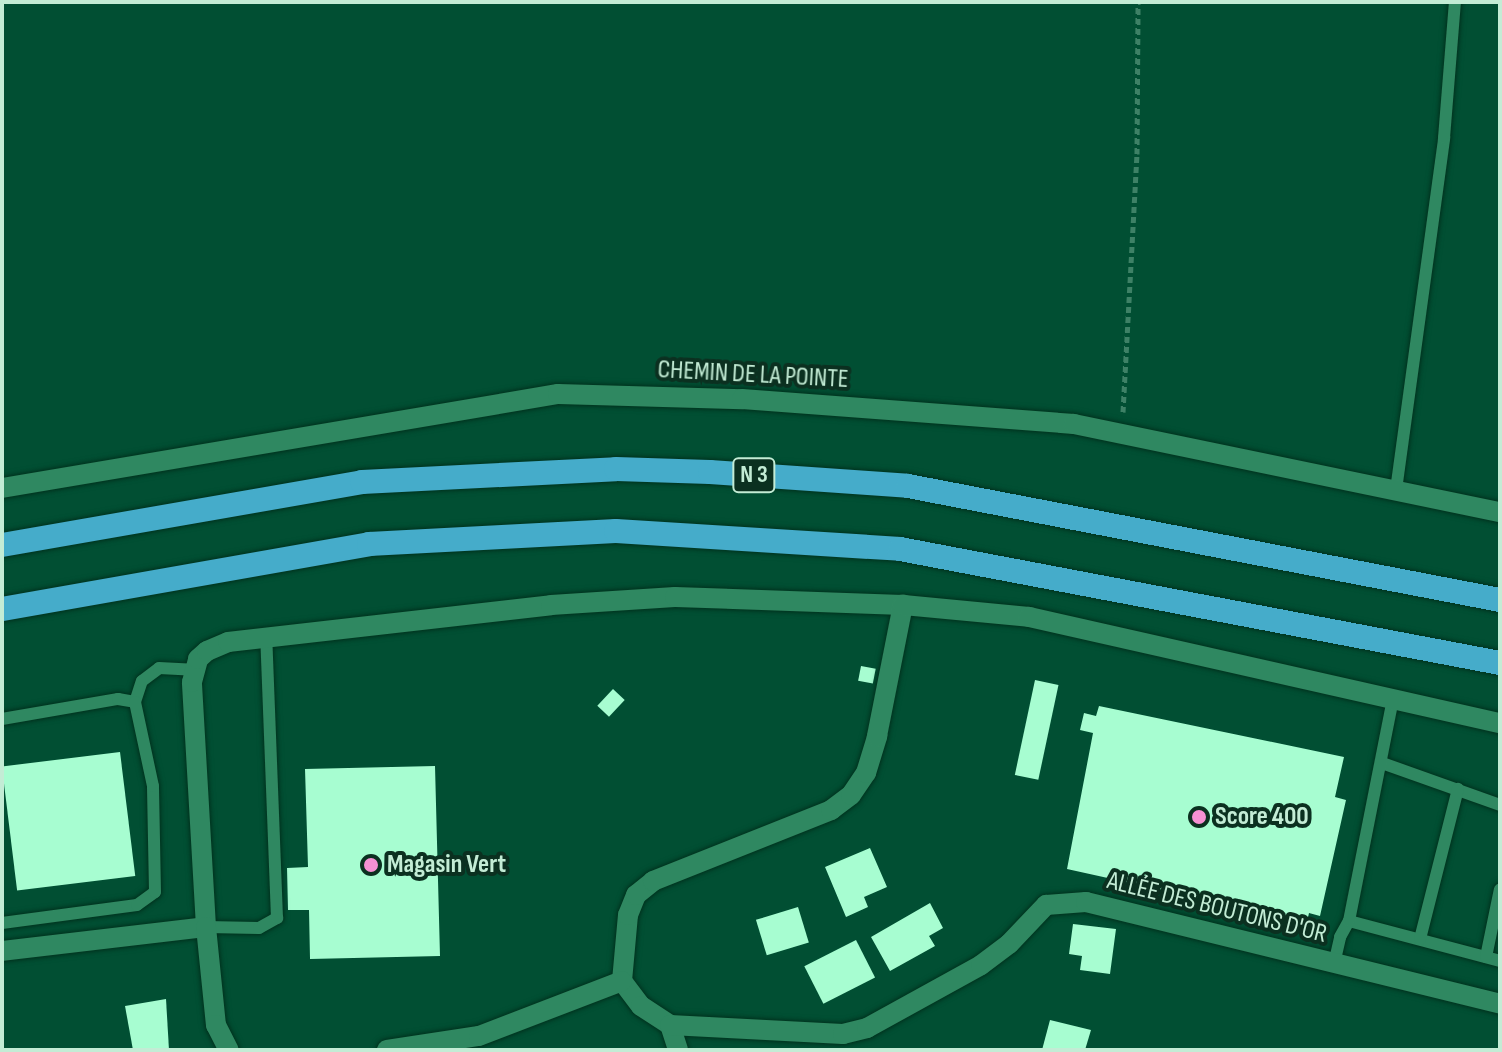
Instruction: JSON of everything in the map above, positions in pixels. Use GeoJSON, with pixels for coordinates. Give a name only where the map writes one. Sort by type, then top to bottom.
{"type":"FeatureCollection","features":[{"type":"Feature","properties":{"kind":"highway","name":"N 3"},"geometry":{"type":"LineString","coordinates":[[2,545],[362,482],[616,469],[678,471],[908,486],[1500,600]]}},
{"type":"Feature","properties":{"kind":"highway"},"geometry":{"type":"LineString","coordinates":[[2,609],[369,544],[521,535],[706,535],[900,549],[1500,663]]}},
{"type":"Feature","properties":{"kind":"highway"},"geometry":{"type":"LineString","coordinates":[[990,564],[1073,590],[1500,674]]}},
{"type":"Feature","properties":{"kind":"street","name":"CHEMIN DE LA POINTE"},"geometry":{"type":"LineString","coordinates":[[2,488],[558,394],[935,411],[1122,433],[1500,512]]}},
{"type":"Feature","properties":{"kind":"street"},"geometry":{"type":"LineString","coordinates":[[229,1050],[216,1025],[206,927],[193,670],[207,651],[228,642],[660,598],[903,605],[1029,617],[1500,723]]}},
{"type":"Feature","properties":{"kind":"street"},"geometry":{"type":"LineString","coordinates":[[678,1050],[670,1025],[641,1006],[622,981],[628,915],[636,895],[653,881],[831,810],[851,795],[866,773],[877,736],[903,605]]}},
{"type":"Feature","properties":{"kind":"street","name":"ALLÉE DES BOUTONS D'OR"},"geometry":{"type":"LineString","coordinates":[[670,1025],[843,1034],[867,1028],[981,965],[1009,944],[1046,905],[1086,902],[1500,1004]]}},
{"type":"Feature","properties":{"kind":"street"},"geometry":{"type":"LineString","coordinates":[[2,951],[206,927]]}},
{"type":"Feature","properties":{"kind":"street"},"geometry":{"type":"LineString","coordinates":[[387,1050],[479,1036],[622,981]]}},
{"type":"Feature","properties":{"kind":"lane"},"geometry":{"type":"LineString","coordinates":[[1396,490],[1444,138],[1455,2]]}},
{"type":"Feature","properties":{"kind":"lane"},"geometry":{"type":"LineString","coordinates":[[206,927],[259,928],[277,918],[266,638]]}},
{"type":"Feature","properties":{"kind":"lane"},"geometry":{"type":"LineString","coordinates":[[2,923],[137,905],[155,892],[153,786],[135,702],[142,681],[159,668],[193,670]]}},
{"type":"Feature","properties":{"kind":"lane"},"geometry":{"type":"LineString","coordinates":[[2,719],[118,699],[135,702]]}},
{"type":"Feature","properties":{"kind":"lane"},"geometry":{"type":"LineString","coordinates":[[1334,964],[1349,921],[1393,699]]}},
{"type":"Feature","properties":{"kind":"lane"},"geometry":{"type":"LineString","coordinates":[[1382,763],[1500,805]]}},
{"type":"Feature","properties":{"kind":"lane"},"geometry":{"type":"LineString","coordinates":[[1420,939],[1458,789]]}},
{"type":"Feature","properties":{"kind":"lane"},"geometry":{"type":"LineString","coordinates":[[1486,957],[1500,889]]}},
{"type":"Feature","properties":{"kind":"lane"},"geometry":{"type":"LineString","coordinates":[[1349,921],[1500,961]]}},
{"type":"Feature","properties":{"kind":"path"},"geometry":{"type":"LineString","coordinates":[[1122,433],[1137,154],[1138,2]]}},
{"type":"Feature","properties":{"kind":"building"},"geometry":{"type":"Polygon","coordinates":[[[861,666],[876,669],[873,684],[858,681],[861,666]]]}},
{"type":"Feature","properties":{"kind":"building"},"geometry":{"type":"Polygon","coordinates":[[[1035,680],[1058,685],[1038,780],[1015,775],[1035,680]]]}},
{"type":"Feature","properties":{"kind":"building"},"geometry":{"type":"Polygon","coordinates":[[[613,689],[625,700],[609,717],[597,706],[613,689]]]}},
{"type":"Feature","properties":{"kind":"building"},"geometry":{"type":"Polygon","coordinates":[[[1099,706],[1344,757],[1335,797],[1346,800],[1320,916],[1309,913],[1307,922],[1067,869],[1093,733],[1080,730],[1084,713],[1096,716],[1099,706]]]}},
{"type":"Feature","properties":{"kind":"building"},"geometry":{"type":"Polygon","coordinates":[[[120,752],[135,876],[17,891],[2,766],[120,752]]]}},
{"type":"Feature","properties":{"kind":"building"},"geometry":{"type":"Polygon","coordinates":[[[435,766],[440,956],[310,959],[309,910],[288,910],[287,868],[308,867],[305,769],[435,766]]]}},
{"type":"Feature","properties":{"kind":"building"},"geometry":{"type":"Polygon","coordinates":[[[870,848],[887,887],[864,897],[868,907],[846,917],[825,867],[870,848]]]}},
{"type":"Feature","properties":{"kind":"building"},"geometry":{"type":"Polygon","coordinates":[[[930,903],[943,928],[929,936],[935,946],[890,971],[871,937],[930,903]]]}},
{"type":"Feature","properties":{"kind":"building"},"geometry":{"type":"Polygon","coordinates":[[[798,907],[809,942],[767,955],[756,920],[798,907]]]}},
{"type":"Feature","properties":{"kind":"building"},"geometry":{"type":"Polygon","coordinates":[[[1073,924],[1116,929],[1110,974],[1080,970],[1082,956],[1069,954],[1073,924]]]}},
{"type":"Feature","properties":{"kind":"building"},"geometry":{"type":"Polygon","coordinates":[[[856,940],[875,977],[823,1004],[804,966],[856,940]]]}},
{"type":"Feature","properties":{"kind":"building"},"geometry":{"type":"Polygon","coordinates":[[[166,999],[169,1050],[133,1050],[125,1006],[166,999]]]}},
{"type":"Feature","properties":{"kind":"building"},"geometry":{"type":"Polygon","coordinates":[[[1050,1020],[1091,1030],[1085,1050],[1042,1050],[1050,1020]]]}},
{"type":"Feature","properties":{"kind":"place","name":"Score 400"},"geometry":{"type":"Point","coordinates":[1199,817]}},
{"type":"Feature","properties":{"kind":"place","name":"Magasin Vert"},"geometry":{"type":"Point","coordinates":[371,865]}}]}
